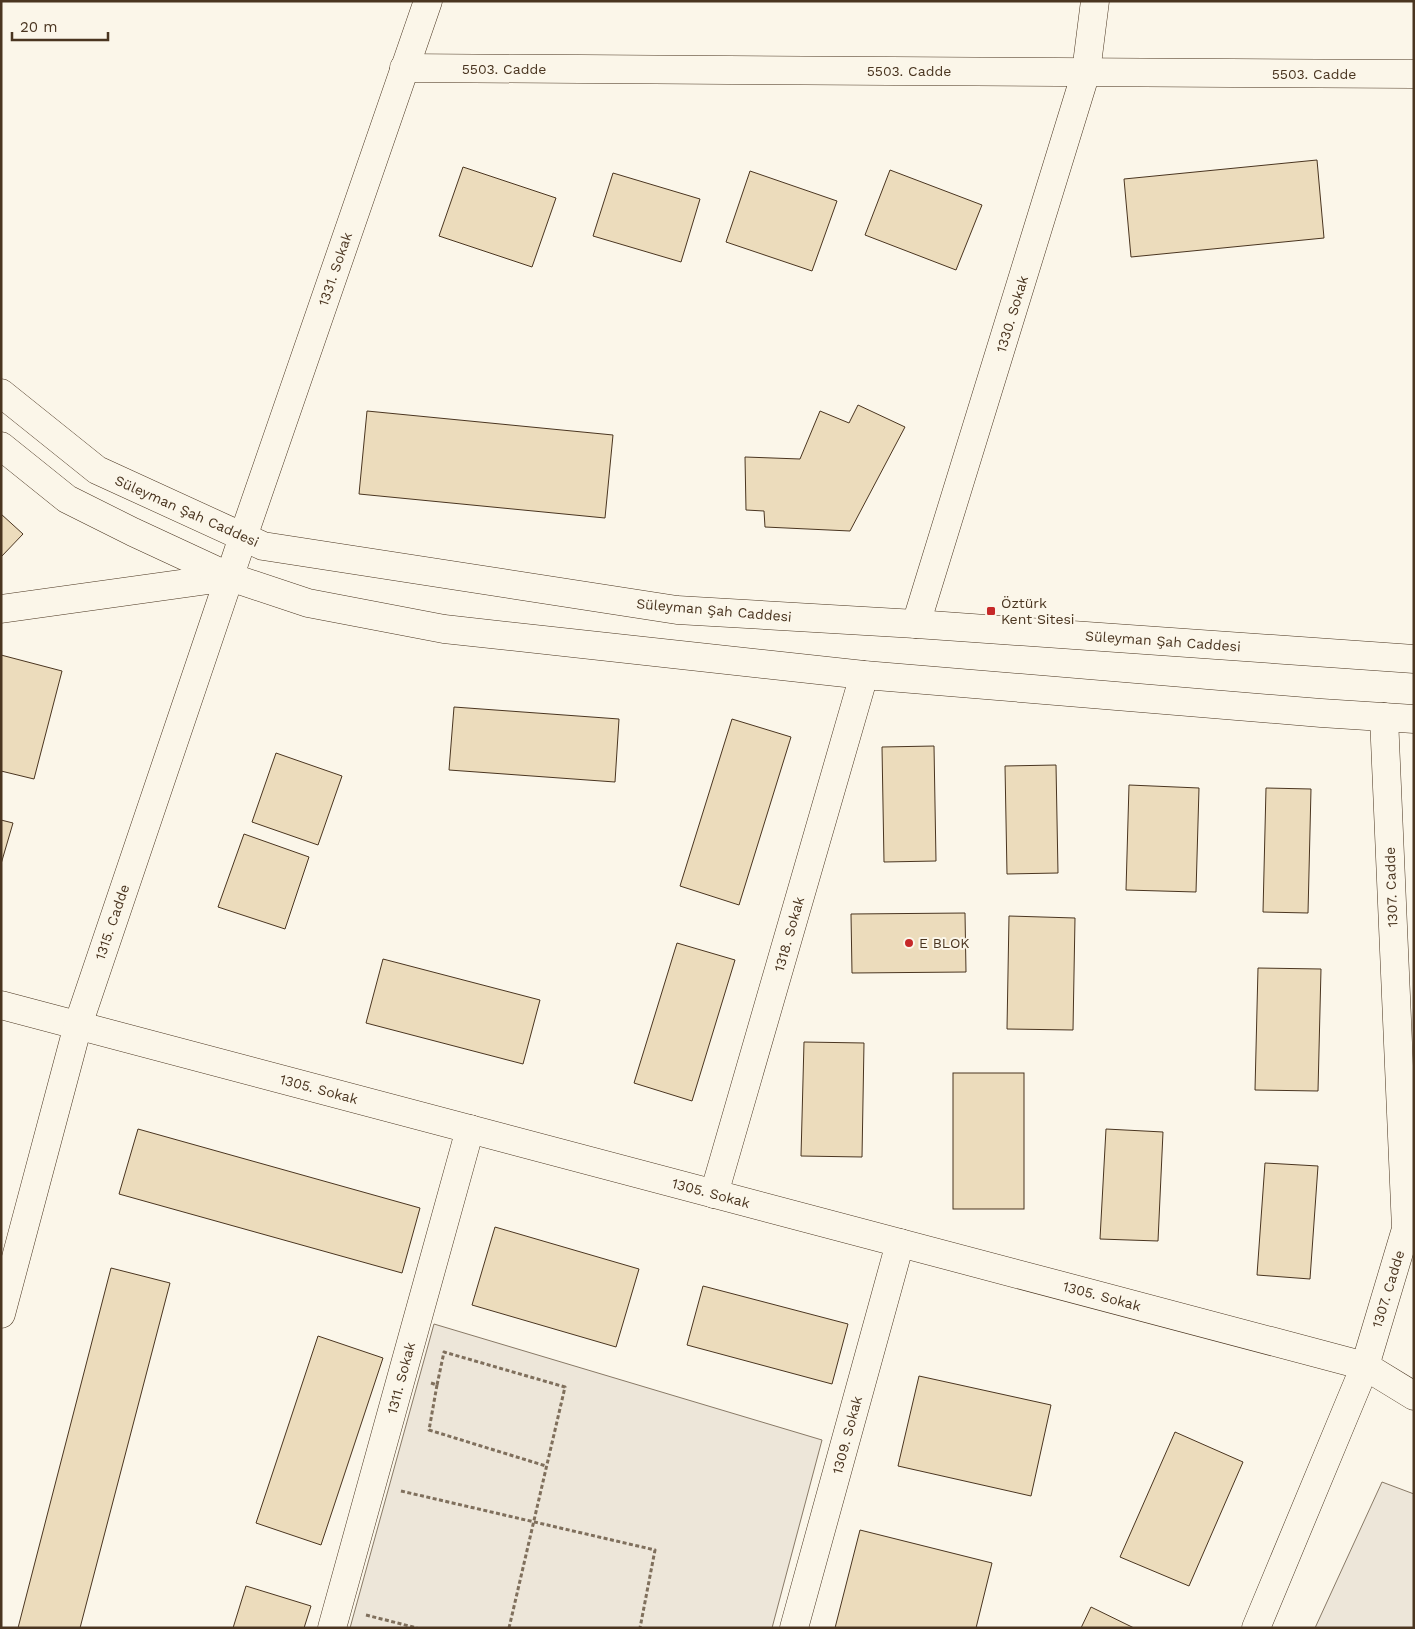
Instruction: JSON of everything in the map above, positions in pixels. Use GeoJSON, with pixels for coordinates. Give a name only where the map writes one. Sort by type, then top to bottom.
{"type":"FeatureCollection","features":[{"type":"Feature","properties":{"kind":"street","name":"1331. Sokak"},"geometry":{"type":"LineString","coordinates":[[243,537],[428,1]]}},
{"type":"Feature","properties":{"kind":"street","name":"1330. Sokak"},"geometry":{"type":"LineString","coordinates":[[916,624],[1086,72],[1094,1]]}},
{"type":"Feature","properties":{"kind":"street","name":"5503. Cadde"},"geometry":{"type":"LineString","coordinates":[[404,68],[1414,74]]}},
{"type":"Feature","properties":{"kind":"street","name":"Süleyman Şah Caddesi"},"geometry":{"type":"LineString","coordinates":[[1,393],[97,470],[263,546],[677,610],[916,624],[1414,658]]}},
{"type":"Feature","properties":{"kind":"street"},"geometry":{"type":"LineString","coordinates":[[1,446],[67,499],[230,577],[308,603],[444,629],[864,675],[1414,719]]}},
{"type":"Feature","properties":{"kind":"street","name":"1315. Cadde"},"geometry":{"type":"LineString","coordinates":[[1,1314],[78,1025],[243,537]]}},
{"type":"Feature","properties":{"kind":"street"},"geometry":{"type":"LineString","coordinates":[[1,609],[230,577]]}},
{"type":"Feature","properties":{"kind":"street","name":"1318. Sokak"},"geometry":{"type":"LineString","coordinates":[[714,1194],[864,675]]}},
{"type":"Feature","properties":{"kind":"street","name":"1307. Cadde"},"geometry":{"type":"LineString","coordinates":[[1256,1628],[1365,1366],[1410,1230],[1384,717]]}},
{"type":"Feature","properties":{"kind":"street","name":"1305. Sokak"},"geometry":{"type":"LineString","coordinates":[[1,1005],[1365,1366],[1414,1396]]}},
{"type":"Feature","properties":{"kind":"street","name":"1311. Sokak"},"geometry":{"type":"LineString","coordinates":[[335,1618],[470,1129]]}},
{"type":"Feature","properties":{"kind":"street","name":"1309. Sokak"},"geometry":{"type":"LineString","coordinates":[[794,1628],[900,1243]]}},
{"type":"Feature","properties":{"kind":"path"},"geometry":{"type":"LineString","coordinates":[[509,1628],[565,1387],[444,1352],[429,1430],[546,1466]]}},
{"type":"Feature","properties":{"kind":"path"},"geometry":{"type":"LineString","coordinates":[[402,1374],[437,1385]]}},
{"type":"Feature","properties":{"kind":"path"},"geometry":{"type":"LineString","coordinates":[[372,1484],[655,1550],[640,1628]]}},
{"type":"Feature","properties":{"kind":"path"},"geometry":{"type":"LineString","coordinates":[[335,1618],[416,1628]]}},
{"type":"Feature","properties":{"kind":"shaded area"},"geometry":{"type":"Polygon","coordinates":[[[434,1324],[822,1440],[772,1628],[350,1628],[434,1324]]]}},
{"type":"Feature","properties":{"kind":"shaded area"},"geometry":{"type":"Polygon","coordinates":[[[1382,1482],[1414,1494],[1414,1628],[1315,1628],[1382,1482]]]}},
{"type":"Feature","properties":{"kind":"building"},"geometry":{"type":"Polygon","coordinates":[[[1317,160],[1324,238],[1131,257],[1124,179],[1317,160]]]}},
{"type":"Feature","properties":{"kind":"building"},"geometry":{"type":"Polygon","coordinates":[[[463,167],[556,198],[532,267],[439,236],[463,167]]]}},
{"type":"Feature","properties":{"kind":"building"},"geometry":{"type":"Polygon","coordinates":[[[890,170],[982,205],[956,270],[865,235],[890,170]]]}},
{"type":"Feature","properties":{"kind":"building"},"geometry":{"type":"Polygon","coordinates":[[[750,171],[837,201],[812,271],[726,242],[750,171]]]}},
{"type":"Feature","properties":{"kind":"building"},"geometry":{"type":"Polygon","coordinates":[[[613,173],[700,199],[681,262],[593,236],[613,173]]]}},
{"type":"Feature","properties":{"kind":"building"},"geometry":{"type":"Polygon","coordinates":[[[858,405],[905,427],[850,531],[765,527],[764,511],[746,510],[745,457],[800,459],[820,411],[849,423],[858,405]]]}},
{"type":"Feature","properties":{"kind":"building"},"geometry":{"type":"Polygon","coordinates":[[[367,411],[613,435],[605,518],[359,494],[367,411]]]}},
{"type":"Feature","properties":{"kind":"building"},"geometry":{"type":"Polygon","coordinates":[[[1,514],[23,534],[1,557],[1,514]]]}},
{"type":"Feature","properties":{"kind":"building"},"geometry":{"type":"Polygon","coordinates":[[[1,655],[62,671],[34,779],[1,771],[1,655]]]}},
{"type":"Feature","properties":{"kind":"building"},"geometry":{"type":"Polygon","coordinates":[[[454,707],[619,719],[615,782],[449,770],[454,707]]]}},
{"type":"Feature","properties":{"kind":"building"},"geometry":{"type":"Polygon","coordinates":[[[732,719],[791,737],[739,905],[680,886],[732,719]]]}},
{"type":"Feature","properties":{"kind":"building"},"geometry":{"type":"Polygon","coordinates":[[[934,746],[936,861],[884,862],[882,747],[934,746]]]}},
{"type":"Feature","properties":{"kind":"building"},"geometry":{"type":"Polygon","coordinates":[[[276,753],[342,776],[318,845],[252,822],[276,753]]]}},
{"type":"Feature","properties":{"kind":"building"},"geometry":{"type":"Polygon","coordinates":[[[1056,765],[1058,873],[1007,874],[1005,766],[1056,765]]]}},
{"type":"Feature","properties":{"kind":"building"},"geometry":{"type":"Polygon","coordinates":[[[1129,785],[1199,788],[1196,892],[1126,890],[1129,785]]]}},
{"type":"Feature","properties":{"kind":"building"},"geometry":{"type":"Polygon","coordinates":[[[1266,788],[1311,789],[1308,913],[1263,912],[1266,788]]]}},
{"type":"Feature","properties":{"kind":"building"},"geometry":{"type":"Polygon","coordinates":[[[1,820],[13,823],[1,864],[1,820]]]}},
{"type":"Feature","properties":{"kind":"building"},"geometry":{"type":"Polygon","coordinates":[[[244,834],[309,857],[285,929],[218,907],[244,834]]]}},
{"type":"Feature","properties":{"kind":"building","name":"E BLOK"},"geometry":{"type":"Polygon","coordinates":[[[965,913],[966,972],[852,973],[851,914],[965,913]]]}},
{"type":"Feature","properties":{"kind":"building"},"geometry":{"type":"Polygon","coordinates":[[[1009,916],[1075,918],[1073,1030],[1007,1029],[1009,916]]]}},
{"type":"Feature","properties":{"kind":"building"},"geometry":{"type":"Polygon","coordinates":[[[677,943],[735,960],[692,1101],[634,1083],[677,943]]]}},
{"type":"Feature","properties":{"kind":"building"},"geometry":{"type":"Polygon","coordinates":[[[383,959],[540,1000],[523,1064],[366,1023],[383,959]]]}},
{"type":"Feature","properties":{"kind":"building"},"geometry":{"type":"Polygon","coordinates":[[[1258,968],[1321,969],[1318,1091],[1255,1090],[1258,968]]]}},
{"type":"Feature","properties":{"kind":"building"},"geometry":{"type":"Polygon","coordinates":[[[804,1042],[864,1043],[862,1157],[801,1156],[804,1042]]]}},
{"type":"Feature","properties":{"kind":"building"},"geometry":{"type":"Polygon","coordinates":[[[953,1073],[1024,1073],[1024,1209],[953,1209],[953,1073]]]}},
{"type":"Feature","properties":{"kind":"building"},"geometry":{"type":"Polygon","coordinates":[[[138,1129],[420,1208],[402,1273],[119,1194],[138,1129]]]}},
{"type":"Feature","properties":{"kind":"building"},"geometry":{"type":"Polygon","coordinates":[[[1106,1129],[1163,1132],[1158,1241],[1100,1239],[1106,1129]]]}},
{"type":"Feature","properties":{"kind":"building"},"geometry":{"type":"Polygon","coordinates":[[[1265,1163],[1318,1166],[1310,1279],[1257,1275],[1265,1163]]]}},
{"type":"Feature","properties":{"kind":"building"},"geometry":{"type":"Polygon","coordinates":[[[495,1227],[639,1269],[616,1347],[472,1305],[495,1227]]]}},
{"type":"Feature","properties":{"kind":"building"},"geometry":{"type":"Polygon","coordinates":[[[111,1268],[170,1283],[80,1628],[18,1628],[111,1268]]]}},
{"type":"Feature","properties":{"kind":"building"},"geometry":{"type":"Polygon","coordinates":[[[703,1286],[848,1324],[832,1384],[687,1345],[703,1286]]]}},
{"type":"Feature","properties":{"kind":"building"},"geometry":{"type":"Polygon","coordinates":[[[318,1336],[383,1358],[321,1545],[256,1523],[318,1336]]]}},
{"type":"Feature","properties":{"kind":"building"},"geometry":{"type":"Polygon","coordinates":[[[919,1376],[1051,1405],[1031,1496],[898,1466],[919,1376]]]}},
{"type":"Feature","properties":{"kind":"building"},"geometry":{"type":"Polygon","coordinates":[[[1175,1432],[1243,1462],[1189,1586],[1120,1557],[1175,1432]]]}},
{"type":"Feature","properties":{"kind":"building"},"geometry":{"type":"Polygon","coordinates":[[[860,1530],[992,1563],[976,1628],[835,1628],[860,1530]]]}},
{"type":"Feature","properties":{"kind":"building"},"geometry":{"type":"Polygon","coordinates":[[[246,1586],[311,1606],[304,1628],[233,1628],[246,1586]]]}},
{"type":"Feature","properties":{"kind":"building"},"geometry":{"type":"Polygon","coordinates":[[[1091,1607],[1134,1628],[1081,1628],[1091,1607]]]}},
{"type":"Feature","properties":{"kind":"place","name":"Öztürk Kent Sitesi"},"geometry":{"type":"Point","coordinates":[991,611]}},
{"type":"Feature","properties":{"kind":"place","name":"E BLOK"},"geometry":{"type":"Point","coordinates":[909,943]}}]}
